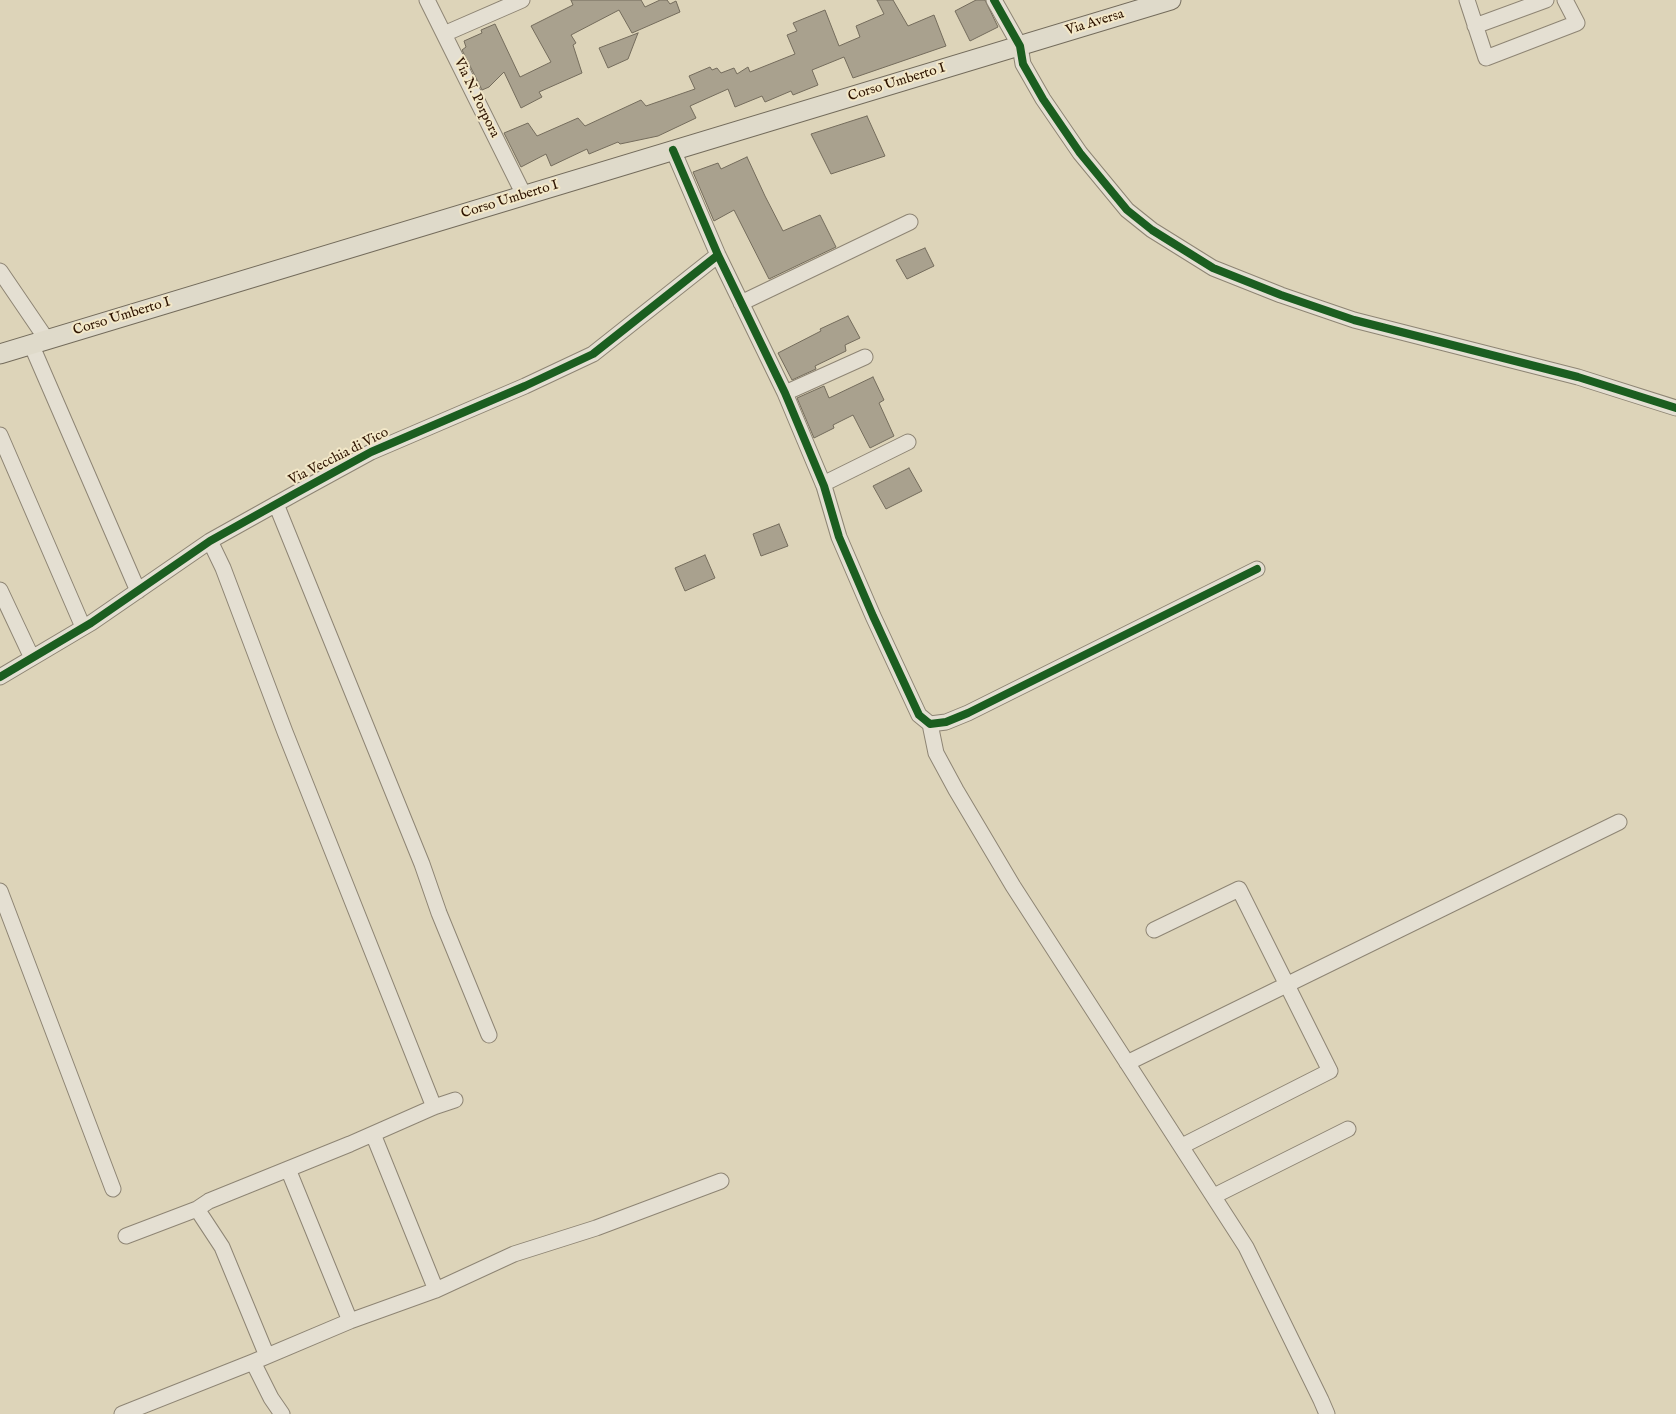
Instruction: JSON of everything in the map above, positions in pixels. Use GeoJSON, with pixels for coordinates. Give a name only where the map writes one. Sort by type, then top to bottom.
{"type":"FeatureCollection","features":[{"type":"Feature","properties":{"kind":"main road","name":"Via Aversa"},"geometry":{"type":"LineString","coordinates":[[1020,46],[1170,0]]}},
{"type":"Feature","properties":{"kind":"main road","name":"Corso Umberto I"},"geometry":{"type":"LineString","coordinates":[[0,354],[1020,46]]}},
{"type":"Feature","properties":{"kind":"street","name":"Via N. Porpora"},"geometry":{"type":"LineString","coordinates":[[427,0],[524,195]]}},
{"type":"Feature","properties":{"kind":"street"},"geometry":{"type":"LineString","coordinates":[[444,34],[522,0]]}},
{"type":"Feature","properties":{"kind":"street"},"geometry":{"type":"LineString","coordinates":[[994,0],[1020,46],[1023,64],[1043,100],[1080,153],[1127,210],[1152,230],[1213,268],[1281,295],[1354,320],[1578,377],[1676,408]]}},
{"type":"Feature","properties":{"kind":"street"},"geometry":{"type":"LineString","coordinates":[[1466,0],[1486,58],[1577,23],[1565,0]]}},
{"type":"Feature","properties":{"kind":"street"},"geometry":{"type":"LineString","coordinates":[[1475,26],[1546,0]]}},
{"type":"Feature","properties":{"kind":"street"},"geometry":{"type":"LineString","coordinates":[[673,150],[718,255],[785,393],[823,484],[839,537],[873,616],[919,715],[930,724],[936,753],[1013,886],[1246,1247],[1322,1400],[1327,1414]]}},
{"type":"Feature","properties":{"kind":"street"},"geometry":{"type":"LineString","coordinates":[[741,303],[910,222]]}},
{"type":"Feature","properties":{"kind":"street","name":"Via Vecchia di Vico"},"geometry":{"type":"LineString","coordinates":[[0,677],[83,628],[210,541],[371,452],[525,386],[593,354],[718,255]]}},
{"type":"Feature","properties":{"kind":"street"},"geometry":{"type":"LineString","coordinates":[[0,271],[39,342],[138,591]]}},
{"type":"Feature","properties":{"kind":"street"},"geometry":{"type":"LineString","coordinates":[[785,393],[865,357]]}},
{"type":"Feature","properties":{"kind":"street"},"geometry":{"type":"LineString","coordinates":[[0,435],[83,628]]}},
{"type":"Feature","properties":{"kind":"street"},"geometry":{"type":"LineString","coordinates":[[823,484],[908,442]]}},
{"type":"Feature","properties":{"kind":"street"},"geometry":{"type":"LineString","coordinates":[[276,504],[422,864],[438,913],[489,1035]]}},
{"type":"Feature","properties":{"kind":"street"},"geometry":{"type":"LineString","coordinates":[[210,541],[223,568],[285,732],[434,1107]]}},
{"type":"Feature","properties":{"kind":"street"},"geometry":{"type":"LineString","coordinates":[[930,724],[946,722],[968,713],[1257,569]]}},
{"type":"Feature","properties":{"kind":"street"},"geometry":{"type":"LineString","coordinates":[[0,590],[32,658]]}},
{"type":"Feature","properties":{"kind":"street"},"geometry":{"type":"LineString","coordinates":[[1127,1063],[1619,822]]}},
{"type":"Feature","properties":{"kind":"street"},"geometry":{"type":"LineString","coordinates":[[1154,930],[1239,889],[1330,1071],[1182,1146]]}},
{"type":"Feature","properties":{"kind":"street"},"geometry":{"type":"LineString","coordinates":[[0,891],[113,1189]]}},
{"type":"Feature","properties":{"kind":"street"},"geometry":{"type":"LineString","coordinates":[[126,1236],[197,1209],[209,1201],[434,1107],[456,1100]]}},
{"type":"Feature","properties":{"kind":"street"},"geometry":{"type":"LineString","coordinates":[[1214,1196],[1348,1129]]}},
{"type":"Feature","properties":{"kind":"street"},"geometry":{"type":"LineString","coordinates":[[373,1134],[436,1290]]}},
{"type":"Feature","properties":{"kind":"street"},"geometry":{"type":"LineString","coordinates":[[288,1169],[350,1321]]}},
{"type":"Feature","properties":{"kind":"street"},"geometry":{"type":"LineString","coordinates":[[122,1414],[350,1321],[436,1290],[514,1254],[596,1228],[722,1181]]}},
{"type":"Feature","properties":{"kind":"street"},"geometry":{"type":"LineString","coordinates":[[197,1209],[222,1247],[267,1356]]}},
{"type":"Feature","properties":{"kind":"street"},"geometry":{"type":"LineString","coordinates":[[253,1362],[271,1398],[282,1414]]}},
{"type":"Feature","properties":{"kind":"building"},"geometry":{"type":"Polygon","coordinates":[[[571,0],[641,0],[645,7],[660,0],[667,0],[670,4],[676,1],[680,12],[632,33],[619,10],[571,35],[576,43],[573,45],[582,73],[539,92],[542,97],[521,108],[504,72],[489,87],[482,90],[462,50],[466,47],[464,41],[482,33],[481,30],[495,24],[520,77],[551,62],[531,26],[573,5],[571,0]]]}},
{"type":"Feature","properties":{"kind":"building"},"geometry":{"type":"Polygon","coordinates":[[[877,0],[893,0],[908,26],[934,15],[946,46],[853,78],[844,57],[812,70],[818,85],[793,95],[791,91],[765,102],[762,96],[735,107],[728,89],[690,106],[696,118],[658,136],[620,144],[618,142],[589,154],[587,149],[551,166],[546,154],[521,167],[504,133],[528,123],[537,136],[578,118],[585,126],[641,100],[646,106],[695,89],[689,76],[710,67],[712,70],[717,68],[721,73],[734,68],[737,74],[748,67],[750,72],[795,54],[787,35],[797,31],[793,23],[825,10],[839,46],[860,37],[856,26],[884,14],[877,0]]]}},
{"type":"Feature","properties":{"kind":"building"},"geometry":{"type":"Polygon","coordinates":[[[976,0],[985,0],[998,27],[970,41],[955,11],[976,0]]]}},
{"type":"Feature","properties":{"kind":"building"},"geometry":{"type":"Polygon","coordinates":[[[638,33],[628,59],[608,68],[599,48],[638,33]]]}},
{"type":"Feature","properties":{"kind":"building"},"geometry":{"type":"Polygon","coordinates":[[[867,116],[885,156],[831,174],[811,134],[867,116]]]}},
{"type":"Feature","properties":{"kind":"building"},"geometry":{"type":"Polygon","coordinates":[[[747,157],[783,231],[820,215],[836,247],[769,279],[734,210],[714,221],[693,172],[718,163],[721,169],[747,157]]]}},
{"type":"Feature","properties":{"kind":"building"},"geometry":{"type":"Polygon","coordinates":[[[925,248],[934,266],[907,279],[896,260],[925,248]]]}},
{"type":"Feature","properties":{"kind":"building"},"geometry":{"type":"Polygon","coordinates":[[[848,316],[860,338],[845,345],[846,351],[815,366],[816,369],[792,380],[778,353],[821,331],[820,329],[848,316]]]}},
{"type":"Feature","properties":{"kind":"building"},"geometry":{"type":"Polygon","coordinates":[[[873,377],[884,400],[879,403],[894,436],[870,448],[853,415],[833,425],[834,428],[814,438],[797,398],[824,386],[829,398],[873,377]]]}},
{"type":"Feature","properties":{"kind":"building"},"geometry":{"type":"Polygon","coordinates":[[[909,468],[922,491],[886,509],[873,486],[909,468]]]}},
{"type":"Feature","properties":{"kind":"building"},"geometry":{"type":"Polygon","coordinates":[[[779,524],[788,546],[761,556],[753,534],[779,524]]]}},
{"type":"Feature","properties":{"kind":"building"},"geometry":{"type":"Polygon","coordinates":[[[705,555],[715,578],[685,591],[675,568],[705,555]]]}},
{"type":"Feature","properties":{"kind":"cycle path"},"geometry":{"type":"LineString","coordinates":[[994,0],[1020,46],[1023,64],[1043,99],[1080,153],[1127,210],[1152,230],[1213,268],[1281,295],[1354,320],[1578,377],[1676,408]]}},
{"type":"Feature","properties":{"kind":"cycle path"},"geometry":{"type":"LineString","coordinates":[[673,150],[718,255],[785,393],[824,486],[839,537],[873,616],[919,715],[930,724],[946,722],[968,713],[1257,569]]}},
{"type":"Feature","properties":{"kind":"cycle path"},"geometry":{"type":"LineString","coordinates":[[0,677],[91,623],[210,541],[371,452],[525,386],[593,354],[718,255]]}}]}
